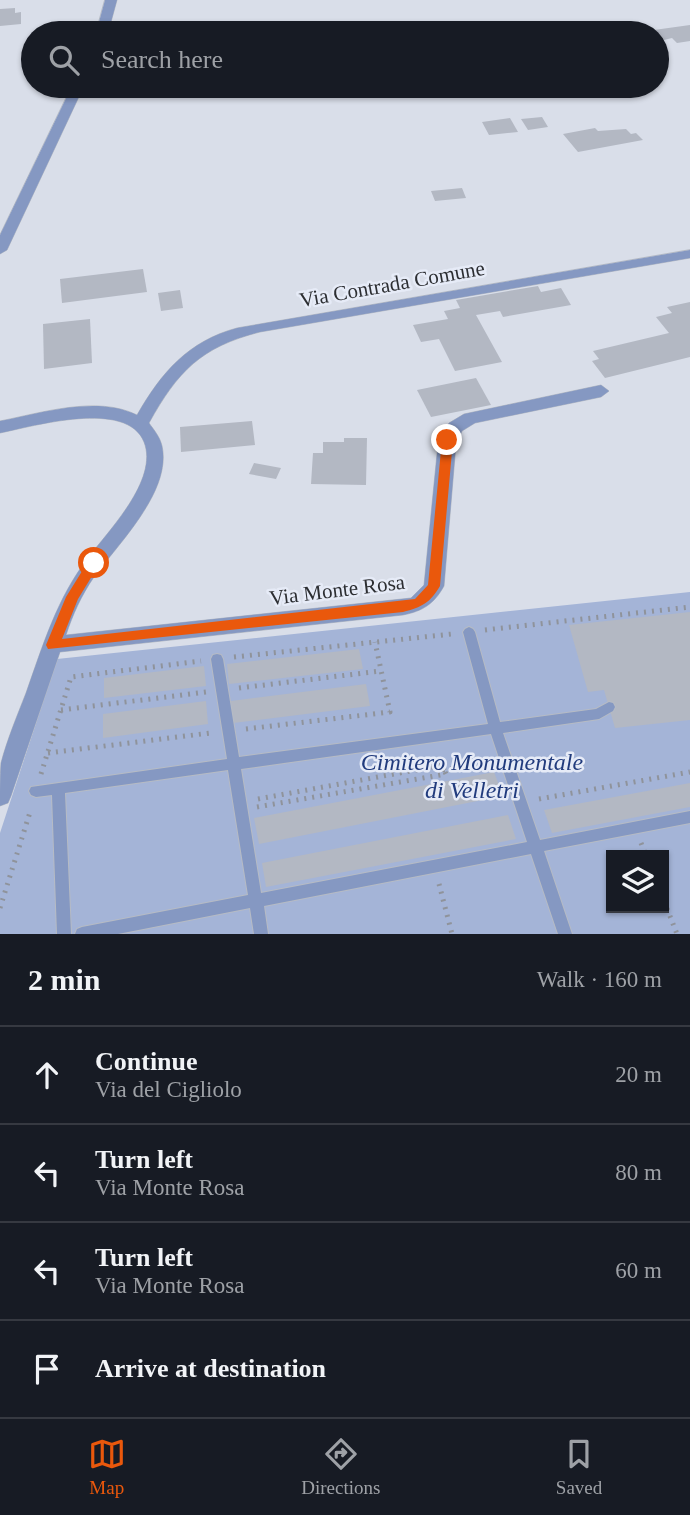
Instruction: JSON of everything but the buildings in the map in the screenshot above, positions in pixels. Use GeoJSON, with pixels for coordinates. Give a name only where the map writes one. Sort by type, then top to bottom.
{"type":"FeatureCollection","features":[{"type":"Feature","properties":{"kind":"street"},"geometry":{"type":"LineString","coordinates":[[105,21],[111,0]]}},
{"type":"Feature","properties":{"kind":"street"},"geometry":{"type":"LineString","coordinates":[[0,250],[72,98]]}},
{"type":"Feature","properties":{"kind":"street","name":"Via Contrada Comune"},"geometry":{"type":"LineString","coordinates":[[140,424],[158,392],[181,363],[201,346],[221,336],[260,327],[690,254]]}},
{"type":"Feature","properties":{"kind":"street","name":"Via Monte Rosa"},"geometry":{"type":"LineString","coordinates":[[53,645],[403,607],[425,600],[434,586],[447,444],[455,428],[466,419],[601,391]]}},
{"type":"Feature","properties":{"kind":"street"},"geometry":{"type":"LineString","coordinates":[[0,427],[95,412],[120,415],[140,424],[149,432],[155,450],[150,481],[136,507],[76,590],[53,645],[0,796]]}},
{"type":"Feature","properties":{"kind":"lane"},"geometry":{"type":"LineString","coordinates":[[469,632],[505,760],[565,934]]}},
{"type":"Feature","properties":{"kind":"lane"},"geometry":{"type":"LineString","coordinates":[[217,659],[261,934]]}},
{"type":"Feature","properties":{"kind":"lane"},"geometry":{"type":"LineString","coordinates":[[36,791],[599,714],[609,707]]}},
{"type":"Feature","properties":{"kind":"lane"},"geometry":{"type":"LineString","coordinates":[[58,790],[64,934]]}},
{"type":"Feature","properties":{"kind":"lane"},"geometry":{"type":"LineString","coordinates":[[82,934],[690,817]]}},
{"type":"Feature","properties":{"kind":"path"},"geometry":{"type":"LineString","coordinates":[[0,908],[71,677],[690,607]]}},
{"type":"Feature","properties":{"kind":"path"},"geometry":{"type":"LineString","coordinates":[[48,753],[390,712],[375,642]]}},
{"type":"Feature","properties":{"kind":"path"},"geometry":{"type":"LineString","coordinates":[[240,806],[446,774],[444,770],[505,760]]}},
{"type":"Feature","properties":{"kind":"path"},"geometry":{"type":"LineString","coordinates":[[520,803],[690,772]]}},
{"type":"Feature","properties":{"kind":"path"},"geometry":{"type":"LineString","coordinates":[[434,866],[452,934]]}},
{"type":"Feature","properties":{"kind":"path"},"geometry":{"type":"LineString","coordinates":[[669,913],[677,934]]}},
{"type":"Feature","properties":{"kind":"green space","name":"Cimitero Monumentale di Velletri"},"geometry":{"type":"Polygon","coordinates":[[[690,592],[690,934],[0,934],[0,833],[57,659],[690,592]]]}},
{"type":"Feature","properties":{"kind":"route"},"geometry":{"type":"LineString","coordinates":[[94,563],[72,597],[53,645],[410,606],[425,600],[434,586],[447,440]]}}]}
